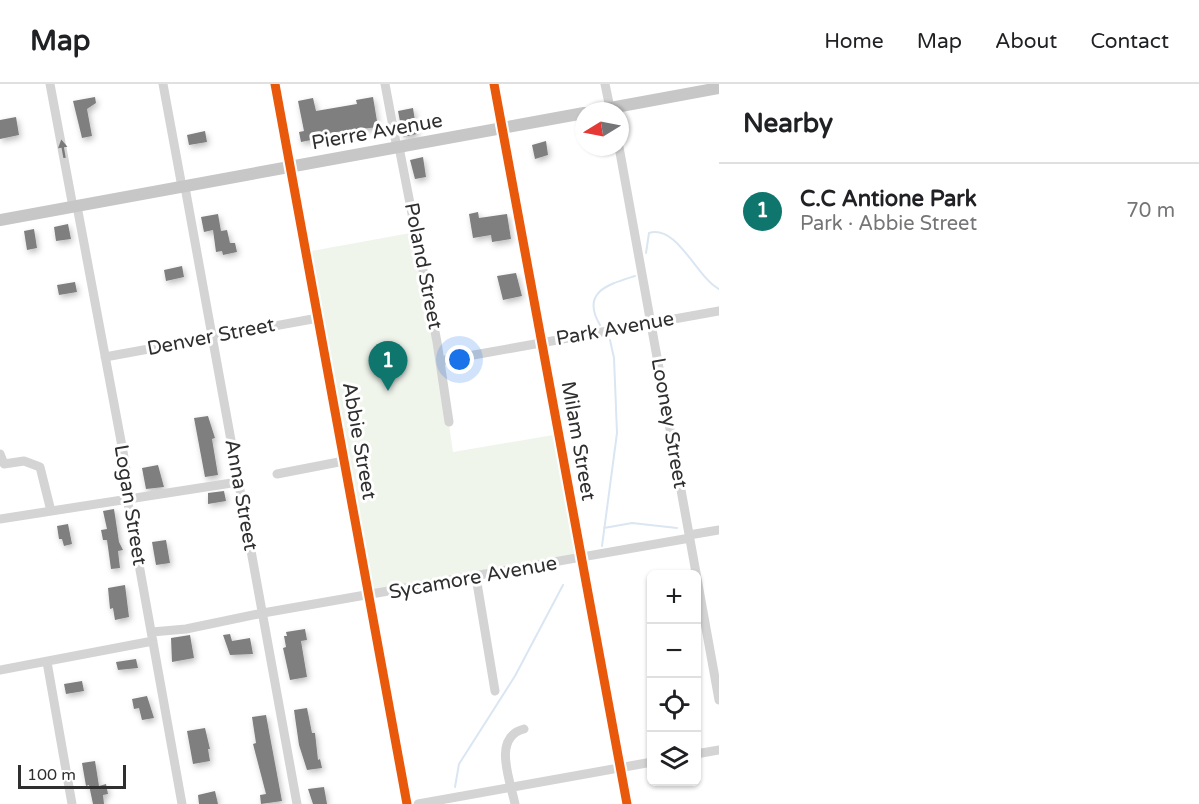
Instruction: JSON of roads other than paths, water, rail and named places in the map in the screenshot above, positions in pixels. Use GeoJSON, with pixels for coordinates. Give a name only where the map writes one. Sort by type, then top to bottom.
{"type":"FeatureCollection","features":[{"type":"Feature","properties":{"kind":"main road"},"geometry":{"type":"LineString","coordinates":[[629,105],[718,88]]}},
{"type":"Feature","properties":{"kind":"main road","name":"Pierre Avenue"},"geometry":{"type":"LineString","coordinates":[[0,220],[575,115]]}},
{"type":"Feature","properties":{"kind":"street","name":"Logan Street"},"geometry":{"type":"LineString","coordinates":[[50,84],[105,357],[182,804]]}},
{"type":"Feature","properties":{"kind":"street","name":"Anna Street"},"geometry":{"type":"LineString","coordinates":[[164,84],[297,804]]}},
{"type":"Feature","properties":{"kind":"street","name":"Abbie Street"},"geometry":{"type":"LineString","coordinates":[[275,84],[407,804]]}},
{"type":"Feature","properties":{"kind":"street","name":"Poland Street"},"geometry":{"type":"LineString","coordinates":[[385,84],[440,361],[449,422]]}},
{"type":"Feature","properties":{"kind":"street","name":"Milam Street"},"geometry":{"type":"LineString","coordinates":[[494,84],[627,804]]}},
{"type":"Feature","properties":{"kind":"street"},"geometry":{"type":"LineString","coordinates":[[605,84],[609,102]]}},
{"type":"Feature","properties":{"kind":"street","name":"Looney Street"},"geometry":{"type":"LineString","coordinates":[[621,156],[719,700]]}},
{"type":"Feature","properties":{"kind":"street","name":"Park Avenue"},"geometry":{"type":"LineString","coordinates":[[440,361],[719,311]]}},
{"type":"Feature","properties":{"kind":"street","name":"Denver Street"},"geometry":{"type":"LineString","coordinates":[[105,357],[318,318]]}},
{"type":"Feature","properties":{"kind":"street"},"geometry":{"type":"LineString","coordinates":[[0,454],[4,464],[24,461],[40,467],[51,512]]}},
{"type":"Feature","properties":{"kind":"street"},"geometry":{"type":"LineString","coordinates":[[277,474],[344,461]]}},
{"type":"Feature","properties":{"kind":"street"},"geometry":{"type":"LineString","coordinates":[[0,519],[238,482]]}},
{"type":"Feature","properties":{"kind":"street","name":"Sycamore Avenue"},"geometry":{"type":"LineString","coordinates":[[0,670],[47,662],[262,613],[582,559],[719,530]]}},
{"type":"Feature","properties":{"kind":"street"},"geometry":{"type":"LineString","coordinates":[[476,577],[495,691]]}},
{"type":"Feature","properties":{"kind":"street"},"geometry":{"type":"LineString","coordinates":[[47,662],[72,804]]}},
{"type":"Feature","properties":{"kind":"street"},"geometry":{"type":"LineString","coordinates":[[515,804],[506,742],[513,733],[524,729]]}},
{"type":"Feature","properties":{"kind":"street"},"geometry":{"type":"LineString","coordinates":[[701,753],[719,750]]}},
{"type":"Feature","properties":{"kind":"street"},"geometry":{"type":"LineString","coordinates":[[418,804],[647,763]]}},
{"type":"Feature","properties":{"kind":"waterway"},"geometry":{"type":"LineString","coordinates":[[646,253],[649,233],[659,232],[669,236],[719,289]]}},
{"type":"Feature","properties":{"kind":"waterway"},"geometry":{"type":"LineString","coordinates":[[600,325],[595,313],[596,297],[608,286],[635,276]]}},
{"type":"Feature","properties":{"kind":"waterway"},"geometry":{"type":"LineString","coordinates":[[602,546],[617,433],[614,358],[610,340]]}},
{"type":"Feature","properties":{"kind":"waterway"},"geometry":{"type":"LineString","coordinates":[[604,528],[632,523],[677,528]]}},
{"type":"Feature","properties":{"kind":"waterway"},"geometry":{"type":"LineString","coordinates":[[455,787],[459,764],[515,676],[563,585]]}},
{"type":"Feature","properties":{"kind":"place","name":"C.C Antione Park"},"geometry":{"type":"Point","coordinates":[388,391]}}]}
